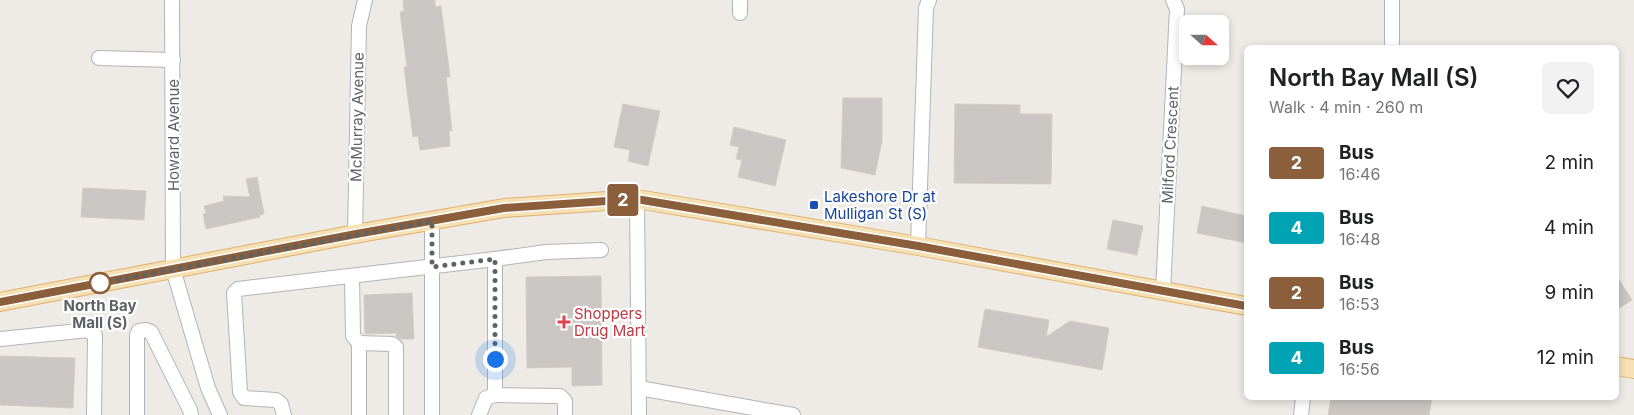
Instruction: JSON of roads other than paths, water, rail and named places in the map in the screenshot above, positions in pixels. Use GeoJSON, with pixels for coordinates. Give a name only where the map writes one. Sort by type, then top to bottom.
{"type":"FeatureCollection","features":[{"type":"Feature","properties":{"kind":"main road"},"geometry":{"type":"LineString","coordinates":[[0,302],[356,234],[504,208],[636,199],[918,246],[1244,306]]}},
{"type":"Feature","properties":{"kind":"main road"},"geometry":{"type":"LineString","coordinates":[[1619,366],[1634,369]]}},
{"type":"Feature","properties":{"kind":"street","name":"Howard Avenue"},"geometry":{"type":"LineString","coordinates":[[172,0],[173,269],[208,388],[220,415]]}},
{"type":"Feature","properties":{"kind":"street","name":"McMurray Avenue"},"geometry":{"type":"LineString","coordinates":[[356,234],[359,26],[365,0]]}},
{"type":"Feature","properties":{"kind":"street"},"geometry":{"type":"LineString","coordinates":[[918,246],[926,8],[929,0]]}},
{"type":"Feature","properties":{"kind":"street","name":"Milford Crescent"},"geometry":{"type":"LineString","coordinates":[[1163,291],[1177,10],[1174,0]]}},
{"type":"Feature","properties":{"kind":"street"},"geometry":{"type":"LineString","coordinates":[[1392,0],[1392,45]]}},
{"type":"Feature","properties":{"kind":"street"},"geometry":{"type":"LineString","coordinates":[[98,58],[173,60]]}},
{"type":"Feature","properties":{"kind":"street"},"geometry":{"type":"LineString","coordinates":[[636,199],[639,415]]}},
{"type":"Feature","properties":{"kind":"street"},"geometry":{"type":"LineString","coordinates":[[432,221],[432,415]]}},
{"type":"Feature","properties":{"kind":"street"},"geometry":{"type":"LineString","coordinates":[[284,415],[281,404],[276,400],[244,398],[240,392],[234,293],[238,288],[432,267],[546,252],[601,250]]}},
{"type":"Feature","properties":{"kind":"street"},"geometry":{"type":"LineString","coordinates":[[495,259],[495,395]]}},
{"type":"Feature","properties":{"kind":"street"},"geometry":{"type":"LineString","coordinates":[[352,276],[353,336],[359,343],[359,415]]}},
{"type":"Feature","properties":{"kind":"street"},"geometry":{"type":"LineString","coordinates":[[0,339],[88,330],[95,335],[94,415]]}},
{"type":"Feature","properties":{"kind":"street"},"geometry":{"type":"LineString","coordinates":[[137,415],[137,335],[139,331],[146,330],[151,332],[190,410],[190,415]]}},
{"type":"Feature","properties":{"kind":"street"},"geometry":{"type":"LineString","coordinates":[[359,343],[392,344],[396,347],[396,415]]}},
{"type":"Feature","properties":{"kind":"street"},"geometry":{"type":"LineString","coordinates":[[639,388],[792,415]]}},
{"type":"Feature","properties":{"kind":"street"},"geometry":{"type":"LineString","coordinates":[[479,415],[486,398],[495,395],[560,396],[565,401],[565,415]]}},
{"type":"Feature","properties":{"kind":"street"},"geometry":{"type":"LineString","coordinates":[[1301,415],[1303,400]]}},
{"type":"Feature","properties":{"kind":"place","name":"Lakeshore Dr at Mulligan St (S)"},"geometry":{"type":"Point","coordinates":[814,205]}},
{"type":"Feature","properties":{"kind":"place","name":"North Bay Mall (S)"},"geometry":{"type":"Point","coordinates":[100,283]}},
{"type":"Feature","properties":{"kind":"place","name":"Shoppers Drug Mart"},"geometry":{"type":"Point","coordinates":[564,322]}}]}
